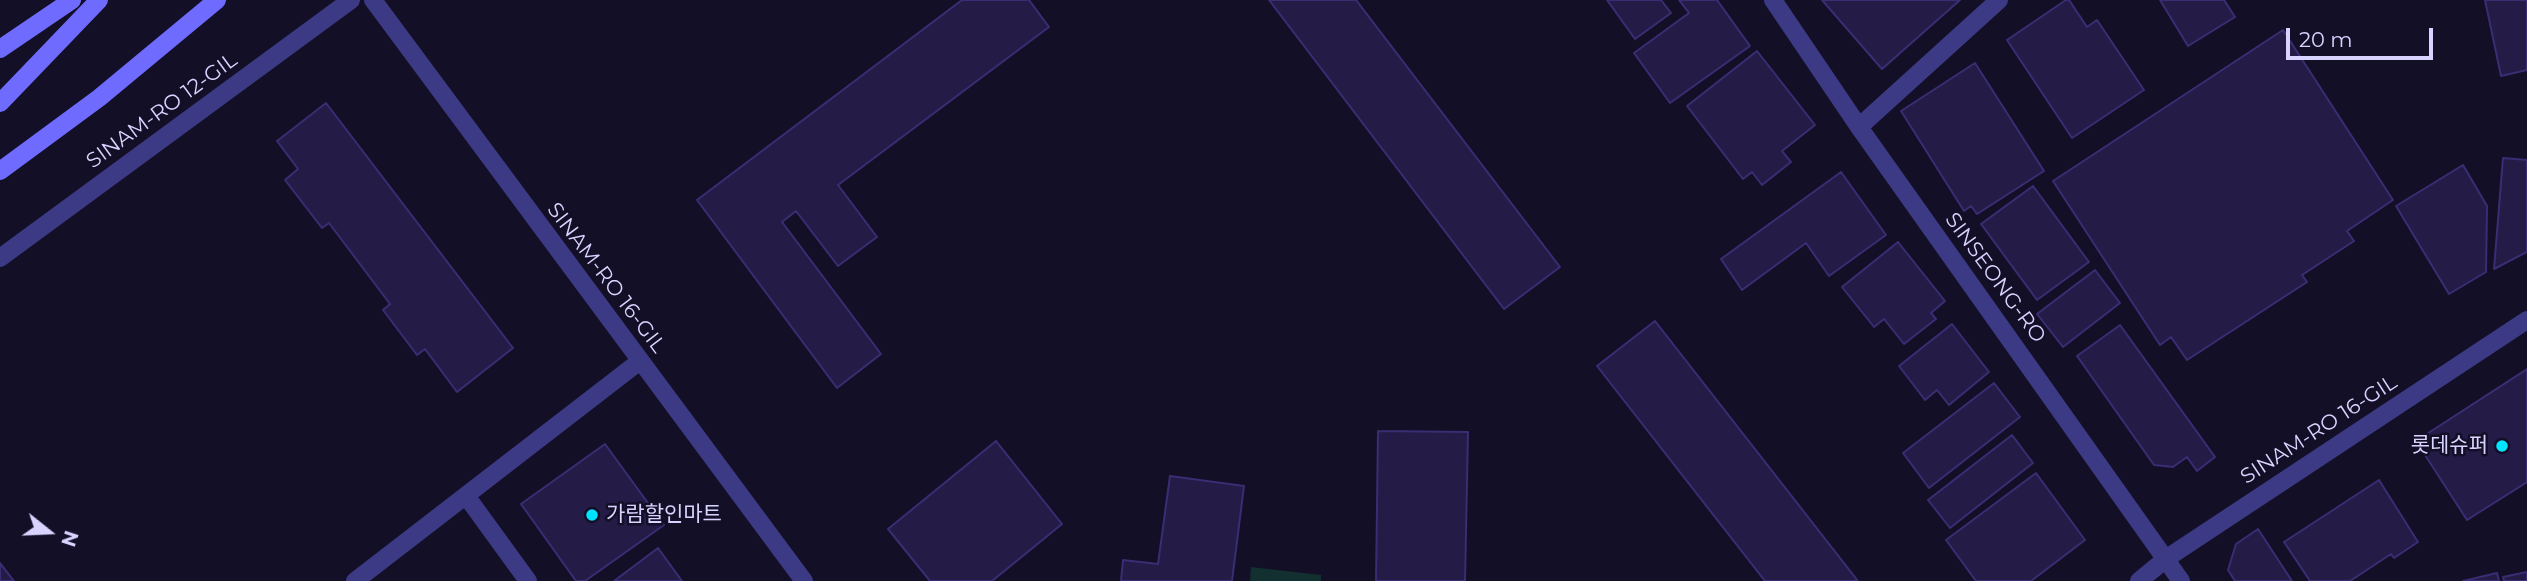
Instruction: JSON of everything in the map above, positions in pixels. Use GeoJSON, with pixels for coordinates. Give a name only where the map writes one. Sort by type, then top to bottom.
{"type":"FeatureCollection","features":[{"type":"Feature","properties":{"kind":"main road"},"geometry":{"type":"LineString","coordinates":[[0,49],[72,0]]}},
{"type":"Feature","properties":{"kind":"main road"},"geometry":{"type":"LineString","coordinates":[[0,103],[99,0]]}},
{"type":"Feature","properties":{"kind":"main road"},"geometry":{"type":"LineString","coordinates":[[0,171],[99,98],[217,0]]}},
{"type":"Feature","properties":{"kind":"street","name":"SINAM-RO 12-GIL"},"geometry":{"type":"LineString","coordinates":[[0,258],[351,0]]}},
{"type":"Feature","properties":{"kind":"street","name":"SINAM-RO 16-GIL"},"geometry":{"type":"LineString","coordinates":[[373,0],[804,581]]}},
{"type":"Feature","properties":{"kind":"street","name":"SINSEONG-RO"},"geometry":{"type":"LineString","coordinates":[[1773,0],[1859,127],[2182,581]]}},
{"type":"Feature","properties":{"kind":"street"},"geometry":{"type":"LineString","coordinates":[[1859,127],[1999,0]]}},
{"type":"Feature","properties":{"kind":"street","name":"SINAM-RO 16-GIL"},"geometry":{"type":"LineString","coordinates":[[2139,581],[2167,558],[2527,320]]}},
{"type":"Feature","properties":{"kind":"street"},"geometry":{"type":"LineString","coordinates":[[355,581],[640,361]]}},
{"type":"Feature","properties":{"kind":"street"},"geometry":{"type":"LineString","coordinates":[[467,497],[528,581]]}},
{"type":"Feature","properties":{"kind":"green space"},"geometry":{"type":"Polygon","coordinates":[[[1251,567],[1321,575],[1321,581],[1250,581],[1251,567]]]}},
{"type":"Feature","properties":{"kind":"building"},"geometry":{"type":"Polygon","coordinates":[[[962,0],[1029,0],[1049,27],[838,185],[877,237],[838,266],[796,211],[782,222],[881,354],[837,388],[697,200],[962,0]]]}},
{"type":"Feature","properties":{"kind":"building"},"geometry":{"type":"Polygon","coordinates":[[[1269,0],[1356,0],[1560,267],[1504,309],[1269,0]]]}},
{"type":"Feature","properties":{"kind":"building"},"geometry":{"type":"Polygon","coordinates":[[[1607,0],[1661,0],[1671,13],[1635,39],[1607,0]]]}},
{"type":"Feature","properties":{"kind":"building"},"geometry":{"type":"Polygon","coordinates":[[[1679,0],[1717,0],[1750,46],[1670,103],[1634,53],[1689,13],[1679,0]]]}},
{"type":"Feature","properties":{"kind":"building"},"geometry":{"type":"Polygon","coordinates":[[[1822,0],[1960,0],[1882,69],[1822,0]]]}},
{"type":"Feature","properties":{"kind":"building"},"geometry":{"type":"Polygon","coordinates":[[[2069,0],[2087,27],[2097,20],[2144,90],[2072,138],[2007,40],[2069,0]]]}},
{"type":"Feature","properties":{"kind":"building"},"geometry":{"type":"Polygon","coordinates":[[[2160,0],[2224,0],[2235,17],[2188,46],[2160,0]]]}},
{"type":"Feature","properties":{"kind":"building"},"geometry":{"type":"Polygon","coordinates":[[[2485,0],[2527,0],[2527,70],[2501,76],[2485,0]]]}},
{"type":"Feature","properties":{"kind":"building"},"geometry":{"type":"Polygon","coordinates":[[[2283,30],[2393,200],[2347,231],[2354,241],[2302,275],[2307,282],[2187,360],[2171,337],[2160,345],[2053,181],[2283,30]]]}},
{"type":"Feature","properties":{"kind":"building"},"geometry":{"type":"Polygon","coordinates":[[[1757,51],[1815,125],[1782,151],[1791,162],[1762,185],[1752,172],[1743,179],[1687,106],[1757,51]]]}},
{"type":"Feature","properties":{"kind":"building"},"geometry":{"type":"Polygon","coordinates":[[[1975,63],[2044,171],[1977,214],[1971,206],[1964,211],[1901,111],[1975,63]]]}},
{"type":"Feature","properties":{"kind":"building"},"geometry":{"type":"Polygon","coordinates":[[[326,103],[513,348],[457,392],[425,349],[417,355],[383,310],[390,304],[329,223],[322,228],[285,180],[298,169],[277,141],[326,103]]]}},
{"type":"Feature","properties":{"kind":"building"},"geometry":{"type":"Polygon","coordinates":[[[2503,158],[2527,160],[2527,252],[2494,269],[2503,158]]]}},
{"type":"Feature","properties":{"kind":"building"},"geometry":{"type":"Polygon","coordinates":[[[2463,165],[2487,206],[2486,272],[2449,294],[2396,206],[2463,165]]]}},
{"type":"Feature","properties":{"kind":"building"},"geometry":{"type":"Polygon","coordinates":[[[1841,172],[1886,235],[1829,276],[1806,243],[1742,290],[1721,259],[1841,172]]]}},
{"type":"Feature","properties":{"kind":"building"},"geometry":{"type":"Polygon","coordinates":[[[2033,186],[2089,262],[2037,300],[1981,224],[2033,186]]]}},
{"type":"Feature","properties":{"kind":"building"},"geometry":{"type":"Polygon","coordinates":[[[1898,242],[1945,301],[1931,313],[1936,319],[1904,344],[1884,319],[1874,327],[1842,287],[1898,242]]]}},
{"type":"Feature","properties":{"kind":"building"},"geometry":{"type":"Polygon","coordinates":[[[2095,270],[2120,303],[2063,347],[2037,314],[2095,270]]]}},
{"type":"Feature","properties":{"kind":"building"},"geometry":{"type":"Polygon","coordinates":[[[1655,321],[1858,581],[1765,581],[1597,366],[1655,321]]]}},
{"type":"Feature","properties":{"kind":"building"},"geometry":{"type":"Polygon","coordinates":[[[1952,324],[1989,372],[1949,405],[1937,390],[1925,400],[1899,366],[1952,324]]]}},
{"type":"Feature","properties":{"kind":"building"},"geometry":{"type":"Polygon","coordinates":[[[2120,325],[2215,457],[2197,471],[2187,457],[2173,467],[2154,465],[2077,356],[2120,325]]]}},
{"type":"Feature","properties":{"kind":"building"},"geometry":{"type":"Polygon","coordinates":[[[2527,369],[2527,482],[2467,520],[2416,441],[2527,369]]]}},
{"type":"Feature","properties":{"kind":"building"},"geometry":{"type":"Polygon","coordinates":[[[1994,383],[2020,417],[1929,488],[1903,453],[1994,383]]]}},
{"type":"Feature","properties":{"kind":"building"},"geometry":{"type":"Polygon","coordinates":[[[1378,431],[1468,432],[1465,581],[1376,581],[1378,431]]]}},
{"type":"Feature","properties":{"kind":"building"},"geometry":{"type":"Polygon","coordinates":[[[2012,435],[2033,463],[1950,528],[1928,500],[2012,435]]]}},
{"type":"Feature","properties":{"kind":"building"},"geometry":{"type":"Polygon","coordinates":[[[996,441],[1062,524],[992,581],[930,581],[888,529],[996,441]]]}},
{"type":"Feature","properties":{"kind":"building","name":"가람할인마트"},"geometry":{"type":"Polygon","coordinates":[[[605,444],[664,525],[585,581],[576,581],[521,504],[605,444]]]}},
{"type":"Feature","properties":{"kind":"building"},"geometry":{"type":"Polygon","coordinates":[[[2036,473],[2085,540],[2031,581],[1976,581],[1946,540],[2036,473]]]}},
{"type":"Feature","properties":{"kind":"building"},"geometry":{"type":"Polygon","coordinates":[[[1170,476],[1244,486],[1232,581],[1121,581],[1123,560],[1158,564],[1170,476]]]}},
{"type":"Feature","properties":{"kind":"building"},"geometry":{"type":"Polygon","coordinates":[[[2379,480],[2418,542],[2394,558],[2391,554],[2350,581],[2310,581],[2284,542],[2379,480]]]}},
{"type":"Feature","properties":{"kind":"building"},"geometry":{"type":"Polygon","coordinates":[[[2258,529],[2292,581],[2235,581],[2228,570],[2236,544],[2258,529]]]}},
{"type":"Feature","properties":{"kind":"building"},"geometry":{"type":"Polygon","coordinates":[[[658,548],[682,581],[614,581],[658,548]]]}},
{"type":"Feature","properties":{"kind":"building"},"geometry":{"type":"Polygon","coordinates":[[[0,563],[14,581],[0,581],[0,563]]]}},
{"type":"Feature","properties":{"kind":"building"},"geometry":{"type":"Polygon","coordinates":[[[2527,572],[2527,581],[2504,581],[2503,577],[2527,572]]]}},
{"type":"Feature","properties":{"kind":"building"},"geometry":{"type":"Polygon","coordinates":[[[2497,573],[2499,581],[2463,581],[2497,573]]]}},
{"type":"Feature","properties":{"kind":"place","name":"롯데슈퍼"},"geometry":{"type":"Point","coordinates":[2502,446]}},
{"type":"Feature","properties":{"kind":"place","name":"가람할인마트"},"geometry":{"type":"Point","coordinates":[592,515]}}]}
